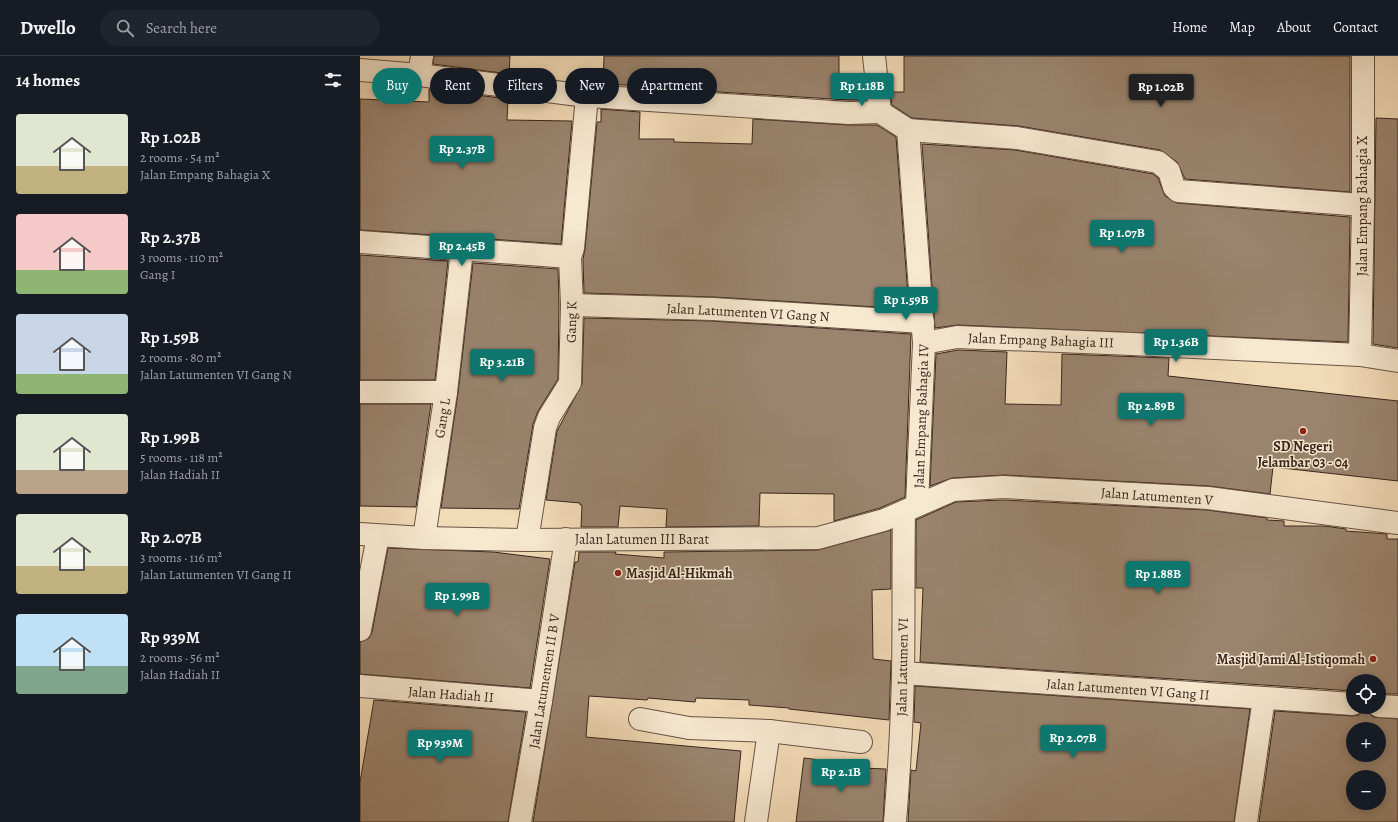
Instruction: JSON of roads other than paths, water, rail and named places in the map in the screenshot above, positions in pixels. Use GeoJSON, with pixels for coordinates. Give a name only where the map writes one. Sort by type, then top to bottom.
{"type":"FeatureCollection","features":[{"type":"Feature","properties":{"kind":"street"},"geometry":{"type":"LineString","coordinates":[[874,56],[880,112]]}},
{"type":"Feature","properties":{"kind":"street","name":"Jalan Empang Bahagia X"},"geometry":{"type":"LineString","coordinates":[[1360,355],[1363,205],[1363,56]]}},
{"type":"Feature","properties":{"kind":"street"},"geometry":{"type":"LineString","coordinates":[[360,70],[420,65],[565,92]]}},
{"type":"Feature","properties":{"kind":"street"},"geometry":{"type":"LineString","coordinates":[[619,98],[849,114],[880,112],[908,130],[1017,138],[1158,162],[1169,171],[1174,187],[1178,191],[1363,205]]}},
{"type":"Feature","properties":{"kind":"street","name":"Gang K"},"geometry":{"type":"LineString","coordinates":[[527,540],[548,417],[570,383],[572,305],[570,257],[573,248],[586,104]]}},
{"type":"Feature","properties":{"kind":"street","name":"Jalan Empang Bahagia IV"},"geometry":{"type":"LineString","coordinates":[[908,130],[924,332],[911,508]]}},
{"type":"Feature","properties":{"kind":"street"},"geometry":{"type":"LineString","coordinates":[[360,242],[570,257]]}},
{"type":"Feature","properties":{"kind":"street","name":"Gang L"},"geometry":{"type":"LineString","coordinates":[[424,538],[446,392],[462,250]]}},
{"type":"Feature","properties":{"kind":"street","name":"Jalan Latumenten VI Gang N"},"geometry":{"type":"LineString","coordinates":[[572,305],[713,309],[924,332]]}},
{"type":"Feature","properties":{"kind":"street","name":"Jalan Empang Bahagia III"},"geometry":{"type":"LineString","coordinates":[[924,332],[956,338],[1132,344],[1360,355],[1398,361]]}},
{"type":"Feature","properties":{"kind":"street"},"geometry":{"type":"LineString","coordinates":[[360,392],[446,392]]}},
{"type":"Feature","properties":{"kind":"street","name":"Jalan Latumenten V"},"geometry":{"type":"LineString","coordinates":[[911,508],[953,490],[1003,487],[1208,498],[1398,524]]}},
{"type":"Feature","properties":{"kind":"street","name":"Jalan Latumen III Barat"},"geometry":{"type":"LineString","coordinates":[[369,535],[424,538],[527,540],[818,538],[884,520],[911,508]]}},
{"type":"Feature","properties":{"kind":"street","name":"Jalan Latumen VI"},"geometry":{"type":"LineString","coordinates":[[895,822],[899,773],[903,673],[902,589],[911,508]]}},
{"type":"Feature","properties":{"kind":"street"},"geometry":{"type":"LineString","coordinates":[[360,630],[369,535]]}},
{"type":"Feature","properties":{"kind":"street","name":"Jalan Latumenten II B V"},"geometry":{"type":"LineString","coordinates":[[520,822],[541,701],[566,539]]}},
{"type":"Feature","properties":{"kind":"street","name":"Jalan Latumenten VI Gang II"},"geometry":{"type":"LineString","coordinates":[[903,673],[1346,704]]}},
{"type":"Feature","properties":{"kind":"street","name":"Jalan Hadiah II"},"geometry":{"type":"LineString","coordinates":[[360,686],[541,701]]}},
{"type":"Feature","properties":{"kind":"street"},"geometry":{"type":"LineString","coordinates":[[1246,822],[1264,698]]}},
{"type":"Feature","properties":{"kind":"street"},"geometry":{"type":"LineString","coordinates":[[1386,706],[1398,707]]}},
{"type":"Feature","properties":{"kind":"street"},"geometry":{"type":"LineString","coordinates":[[640,719],[689,728],[769,731],[861,742]]}},
{"type":"Feature","properties":{"kind":"street"},"geometry":{"type":"LineString","coordinates":[[756,822],[769,731]]}},
{"type":"Feature","properties":{"kind":"place","name":"SD Negeri Jelambar 03 - 04"},"geometry":{"type":"Point","coordinates":[1303,431]}},
{"type":"Feature","properties":{"kind":"place","name":"Masjid Al-Hikmah"},"geometry":{"type":"Point","coordinates":[618,573]}},
{"type":"Feature","properties":{"kind":"place","name":"Masjid Jami Al-Istiqomah"},"geometry":{"type":"Point","coordinates":[1373,659]}}]}
